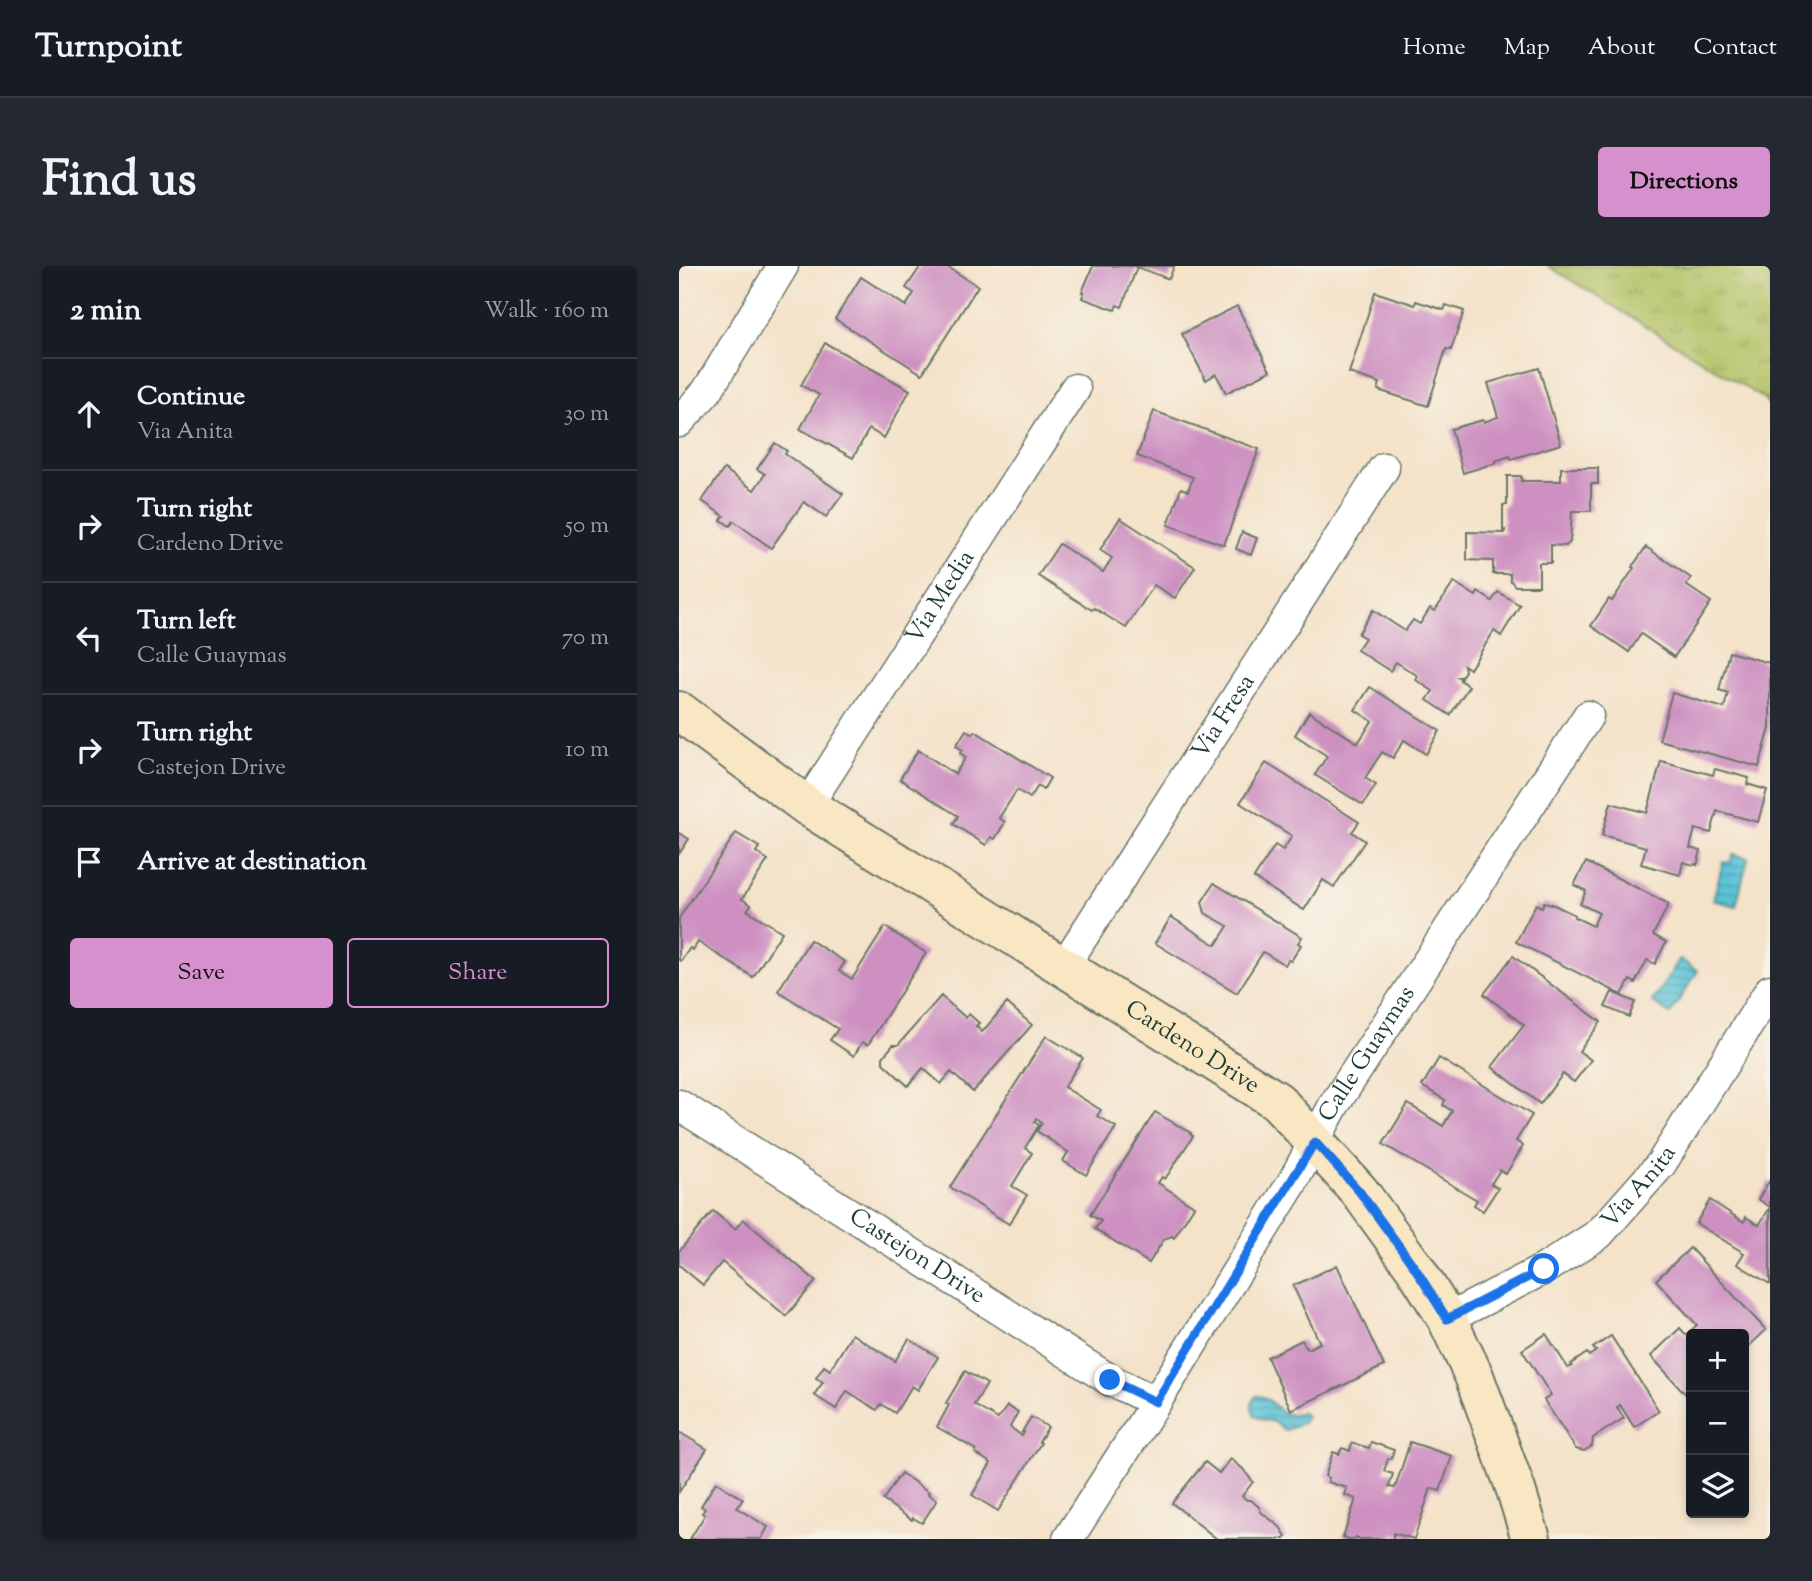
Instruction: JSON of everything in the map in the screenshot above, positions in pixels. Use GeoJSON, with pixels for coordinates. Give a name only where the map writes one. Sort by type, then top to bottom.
{"type":"FeatureCollection","features":[{"type":"Feature","properties":{"kind":"street"},"geometry":{"type":"LineString","coordinates":[[679,422],[707,391],[783,266]]}},
{"type":"Feature","properties":{"kind":"street","name":"Via Media"},"geometry":{"type":"LineString","coordinates":[[807,806],[1076,389]]}},
{"type":"Feature","properties":{"kind":"street","name":"Via Fresa"},"geometry":{"type":"LineString","coordinates":[[1064,966],[1384,468]]}},
{"type":"Feature","properties":{"kind":"street","name":"Cardeno Drive"},"geometry":{"type":"LineString","coordinates":[[679,711],[807,806],[1277,1101],[1359,1191],[1415,1268],[1447,1319],[1474,1376],[1531,1539]]}},
{"type":"Feature","properties":{"kind":"street","name":"Calle Guaymas"},"geometry":{"type":"LineString","coordinates":[[1068,1539],[1156,1402],[1315,1142],[1334,1105],[1588,716]]}},
{"type":"Feature","properties":{"kind":"street","name":"Via Anita"},"geometry":{"type":"LineString","coordinates":[[1447,1319],[1544,1269],[1599,1234],[1661,1164],[1770,990]]}},
{"type":"Feature","properties":{"kind":"street","name":"Castejon Drive"},"geometry":{"type":"LineString","coordinates":[[679,1105],[1110,1380],[1156,1402]]}},
{"type":"Feature","properties":{"kind":"green space"},"geometry":{"type":"Polygon","coordinates":[[[1548,266],[1770,266],[1770,406],[1764,399],[1548,266]]]}},
{"type":"Feature","properties":{"kind":"water"},"geometry":{"type":"Polygon","coordinates":[[[1733,854],[1748,858],[1736,906],[1713,900],[1723,862],[1730,863],[1733,854]]]}},
{"type":"Feature","properties":{"kind":"water"},"geometry":{"type":"Polygon","coordinates":[[[1680,959],[1698,971],[1670,1014],[1652,1002],[1680,959]]]}},
{"type":"Feature","properties":{"kind":"water"},"geometry":{"type":"Polygon","coordinates":[[[1256,1396],[1266,1399],[1284,1413],[1302,1412],[1306,1417],[1304,1422],[1284,1431],[1273,1422],[1259,1418],[1252,1410],[1256,1396]]]}},
{"type":"Feature","properties":{"kind":"building"},"geometry":{"type":"Polygon","coordinates":[[[921,266],[946,266],[978,286],[922,374],[835,319],[861,277],[906,306],[914,293],[906,288],[921,266]]]}},
{"type":"Feature","properties":{"kind":"building"},"geometry":{"type":"Polygon","coordinates":[[[1093,266],[1174,266],[1169,279],[1137,267],[1122,307],[1117,305],[1115,310],[1082,298],[1093,266]]]}},
{"type":"Feature","properties":{"kind":"building"},"geometry":{"type":"Polygon","coordinates":[[[1375,292],[1415,305],[1416,301],[1444,310],[1446,305],[1464,311],[1451,350],[1446,349],[1428,406],[1378,390],[1380,383],[1349,373],[1375,292]]]}},
{"type":"Feature","properties":{"kind":"building"},"geometry":{"type":"Polygon","coordinates":[[[1237,306],[1270,371],[1226,393],[1216,374],[1206,380],[1182,334],[1237,306]]]}},
{"type":"Feature","properties":{"kind":"building"},"geometry":{"type":"Polygon","coordinates":[[[825,343],[910,390],[884,438],[869,429],[853,458],[800,429],[819,395],[801,385],[825,343]]]}},
{"type":"Feature","properties":{"kind":"building"},"geometry":{"type":"Polygon","coordinates":[[[1539,368],[1561,444],[1511,459],[1510,456],[1463,473],[1451,429],[1498,417],[1488,383],[1539,368]]]}},
{"type":"Feature","properties":{"kind":"building"},"geometry":{"type":"Polygon","coordinates":[[[1154,411],[1259,449],[1224,545],[1168,525],[1181,488],[1188,491],[1193,477],[1137,456],[1154,411]]]}},
{"type":"Feature","properties":{"kind":"building"},"geometry":{"type":"Polygon","coordinates":[[[775,443],[787,451],[785,454],[843,494],[826,517],[804,502],[771,548],[734,521],[730,526],[721,520],[724,516],[702,501],[724,469],[754,490],[765,474],[757,469],[775,443]]]}},
{"type":"Feature","properties":{"kind":"building"},"geometry":{"type":"Polygon","coordinates":[[[1561,468],[1598,468],[1598,484],[1591,484],[1591,511],[1572,511],[1570,542],[1566,546],[1551,545],[1551,563],[1539,563],[1539,586],[1515,586],[1510,580],[1510,574],[1493,574],[1493,561],[1467,560],[1467,532],[1505,533],[1503,505],[1507,505],[1507,476],[1521,476],[1521,481],[1561,481],[1561,468]]]}},
{"type":"Feature","properties":{"kind":"building"},"geometry":{"type":"Polygon","coordinates":[[[1120,518],[1195,567],[1175,598],[1154,585],[1126,628],[1038,576],[1059,544],[1103,572],[1112,558],[1100,550],[1120,518]]]}},
{"type":"Feature","properties":{"kind":"building"},"geometry":{"type":"Polygon","coordinates":[[[1242,532],[1257,538],[1251,555],[1236,549],[1242,532]]]}},
{"type":"Feature","properties":{"kind":"building"},"geometry":{"type":"Polygon","coordinates":[[[1646,547],[1691,578],[1686,585],[1711,602],[1674,657],[1641,634],[1629,652],[1591,626],[1609,599],[1612,601],[1646,547]]]}},
{"type":"Feature","properties":{"kind":"building"},"geometry":{"type":"Polygon","coordinates":[[[1454,582],[1476,596],[1478,592],[1492,601],[1498,592],[1520,605],[1501,636],[1494,631],[1470,669],[1464,665],[1465,671],[1458,677],[1469,686],[1450,715],[1427,700],[1433,691],[1416,680],[1418,676],[1396,662],[1390,671],[1357,650],[1365,638],[1358,634],[1373,610],[1405,631],[1413,620],[1420,624],[1430,608],[1435,611],[1454,582]]]}},
{"type":"Feature","properties":{"kind":"building"},"geometry":{"type":"Polygon","coordinates":[[[1729,652],[1770,663],[1770,728],[1759,767],[1659,740],[1672,693],[1724,708],[1728,693],[1719,690],[1729,652]]]}},
{"type":"Feature","properties":{"kind":"building"},"geometry":{"type":"Polygon","coordinates":[[[1370,687],[1440,731],[1426,754],[1404,740],[1393,758],[1382,752],[1365,778],[1376,785],[1363,805],[1315,775],[1327,756],[1295,735],[1309,712],[1358,743],[1372,721],[1355,710],[1370,687]]]}},
{"type":"Feature","properties":{"kind":"building"},"geometry":{"type":"Polygon","coordinates":[[[966,730],[973,734],[975,731],[1050,778],[1043,790],[1038,786],[1030,798],[1017,790],[999,818],[1005,822],[995,839],[991,837],[986,845],[953,824],[958,816],[900,779],[918,750],[955,774],[966,757],[960,753],[963,750],[956,746],[966,730]]]}},
{"type":"Feature","properties":{"kind":"building"},"geometry":{"type":"Polygon","coordinates":[[[1661,761],[1713,775],[1715,769],[1749,778],[1747,784],[1767,790],[1758,822],[1717,811],[1711,833],[1695,829],[1690,848],[1701,851],[1697,865],[1683,862],[1680,875],[1641,864],[1646,847],[1602,835],[1611,803],[1647,813],[1661,761]]]}},
{"type":"Feature","properties":{"kind":"building"},"geometry":{"type":"Polygon","coordinates":[[[1266,763],[1359,822],[1352,832],[1365,841],[1334,887],[1323,880],[1304,910],[1254,878],[1275,845],[1283,850],[1292,836],[1240,803],[1266,763]]]}},
{"type":"Feature","properties":{"kind":"building"},"geometry":{"type":"Polygon","coordinates":[[[679,833],[689,839],[679,854],[679,833]]]}},
{"type":"Feature","properties":{"kind":"building"},"geometry":{"type":"Polygon","coordinates":[[[736,833],[759,847],[756,852],[768,860],[742,899],[751,905],[747,910],[782,932],[753,977],[698,942],[693,950],[690,948],[681,961],[679,960],[679,918],[736,833]]]}},
{"type":"Feature","properties":{"kind":"building"},"geometry":{"type":"Polygon","coordinates":[[[1586,862],[1669,904],[1653,935],[1666,942],[1655,964],[1647,960],[1635,983],[1630,980],[1622,995],[1516,942],[1536,904],[1542,907],[1544,902],[1593,926],[1599,913],[1580,904],[1586,891],[1574,885],[1586,862]]]}},
{"type":"Feature","properties":{"kind":"building"},"geometry":{"type":"Polygon","coordinates":[[[1214,883],[1302,937],[1298,943],[1301,945],[1291,961],[1288,960],[1285,965],[1263,952],[1237,993],[1155,943],[1171,917],[1216,945],[1228,926],[1205,913],[1202,902],[1214,883]]]}},
{"type":"Feature","properties":{"kind":"building"},"geometry":{"type":"Polygon","coordinates":[[[885,927],[926,953],[868,1045],[862,1042],[854,1056],[830,1040],[838,1029],[778,991],[810,940],[845,962],[839,971],[852,979],[885,927]]]}},
{"type":"Feature","properties":{"kind":"building"},"geometry":{"type":"Polygon","coordinates":[[[1513,956],[1601,1022],[1579,1051],[1591,1060],[1574,1082],[1563,1074],[1540,1104],[1492,1067],[1524,1025],[1484,994],[1513,956]]]}},
{"type":"Feature","properties":{"kind":"building"},"geometry":{"type":"Polygon","coordinates":[[[1612,992],[1635,1002],[1629,1017],[1605,1007],[1612,992]]]}},
{"type":"Feature","properties":{"kind":"building"},"geometry":{"type":"Polygon","coordinates":[[[941,996],[966,1018],[969,1014],[979,1023],[976,1026],[982,1032],[1007,1003],[1032,1025],[973,1092],[951,1072],[941,1084],[923,1068],[908,1086],[883,1063],[883,1057],[893,1045],[898,1045],[941,996]]]}},
{"type":"Feature","properties":{"kind":"building"},"geometry":{"type":"Polygon","coordinates":[[[1046,1036],[1083,1058],[1064,1087],[1101,1110],[1097,1116],[1116,1127],[1086,1175],[1063,1161],[1068,1152],[1037,1131],[1042,1123],[1036,1118],[1034,1122],[1039,1125],[1025,1148],[1032,1153],[1012,1186],[1027,1195],[1009,1224],[950,1187],[1046,1036]]]}},
{"type":"Feature","properties":{"kind":"building"},"geometry":{"type":"Polygon","coordinates":[[[1439,1058],[1532,1115],[1516,1141],[1523,1146],[1506,1174],[1500,1170],[1491,1184],[1498,1188],[1483,1211],[1474,1205],[1477,1200],[1383,1144],[1408,1104],[1443,1126],[1452,1111],[1443,1105],[1445,1100],[1422,1086],[1439,1058]]]}},
{"type":"Feature","properties":{"kind":"building"},"geometry":{"type":"Polygon","coordinates":[[[1155,1112],[1193,1136],[1165,1179],[1162,1177],[1158,1183],[1194,1206],[1174,1238],[1172,1236],[1164,1239],[1149,1263],[1095,1229],[1101,1221],[1090,1215],[1155,1112]]]}},
{"type":"Feature","properties":{"kind":"building"},"geometry":{"type":"Polygon","coordinates":[[[1770,1180],[1770,1207],[1758,1199],[1770,1180]]]}},
{"type":"Feature","properties":{"kind":"building"},"geometry":{"type":"Polygon","coordinates":[[[1710,1200],[1744,1222],[1746,1217],[1759,1225],[1770,1208],[1770,1284],[1737,1264],[1744,1253],[1696,1223],[1710,1200]]]}},
{"type":"Feature","properties":{"kind":"building"},"geometry":{"type":"Polygon","coordinates":[[[713,1211],[735,1229],[743,1219],[816,1281],[786,1316],[722,1262],[703,1285],[679,1265],[679,1251],[713,1211]]]}},
{"type":"Feature","properties":{"kind":"building"},"geometry":{"type":"Polygon","coordinates":[[[1690,1248],[1766,1330],[1749,1346],[1749,1329],[1693,1329],[1697,1325],[1656,1280],[1690,1248]]]}},
{"type":"Feature","properties":{"kind":"building"},"geometry":{"type":"Polygon","coordinates":[[[1337,1265],[1384,1366],[1291,1410],[1267,1357],[1302,1340],[1307,1349],[1320,1343],[1293,1286],[1337,1265]]]}},
{"type":"Feature","properties":{"kind":"building"},"geometry":{"type":"Polygon","coordinates":[[[1680,1328],[1686,1335],[1686,1394],[1651,1356],[1680,1328]]]}},
{"type":"Feature","properties":{"kind":"building"},"geometry":{"type":"Polygon","coordinates":[[[852,1334],[895,1361],[909,1339],[938,1357],[918,1390],[912,1386],[895,1413],[881,1404],[877,1410],[847,1391],[836,1409],[814,1395],[823,1382],[816,1378],[824,1366],[830,1370],[852,1334]]]}},
{"type":"Feature","properties":{"kind":"building"},"geometry":{"type":"Polygon","coordinates":[[[1546,1334],[1568,1368],[1587,1353],[1589,1356],[1596,1351],[1593,1348],[1611,1336],[1659,1411],[1634,1427],[1620,1405],[1617,1407],[1624,1418],[1593,1438],[1592,1446],[1584,1451],[1576,1449],[1544,1400],[1551,1395],[1522,1350],[1546,1334]]]}},
{"type":"Feature","properties":{"kind":"building"},"geometry":{"type":"Polygon","coordinates":[[[965,1371],[987,1384],[974,1405],[998,1419],[1007,1406],[1018,1412],[1010,1427],[1022,1436],[1031,1417],[1048,1427],[1039,1442],[1041,1443],[998,1511],[972,1495],[991,1463],[975,1453],[976,1450],[937,1427],[949,1405],[946,1403],[965,1371]]]}},
{"type":"Feature","properties":{"kind":"building"},"geometry":{"type":"Polygon","coordinates":[[[679,1432],[707,1449],[679,1492],[679,1432]]]}},
{"type":"Feature","properties":{"kind":"building"},"geometry":{"type":"Polygon","coordinates":[[[1371,1442],[1394,1450],[1384,1471],[1393,1474],[1389,1487],[1395,1488],[1410,1442],[1452,1456],[1440,1491],[1431,1488],[1414,1539],[1393,1533],[1393,1539],[1343,1537],[1356,1499],[1345,1495],[1347,1488],[1328,1482],[1329,1478],[1325,1476],[1333,1452],[1339,1454],[1342,1448],[1350,1451],[1352,1443],[1369,1448],[1371,1442]]]}},
{"type":"Feature","properties":{"kind":"building"},"geometry":{"type":"Polygon","coordinates":[[[1231,1459],[1253,1482],[1242,1496],[1251,1500],[1280,1527],[1286,1536],[1284,1539],[1217,1539],[1172,1503],[1205,1462],[1219,1473],[1231,1459]]]}},
{"type":"Feature","properties":{"kind":"building"},"geometry":{"type":"Polygon","coordinates":[[[901,1473],[937,1500],[922,1523],[913,1518],[912,1520],[883,1500],[901,1473]]]}},
{"type":"Feature","properties":{"kind":"building"},"geometry":{"type":"Polygon","coordinates":[[[716,1482],[743,1499],[737,1508],[768,1527],[761,1539],[690,1539],[705,1515],[702,1513],[705,1509],[701,1506],[716,1482]]]}},
{"type":"Feature","properties":{"kind":"route"},"geometry":{"type":"LineString","coordinates":[[1110,1380],[1156,1402],[1315,1142],[1359,1191],[1415,1268],[1447,1319],[1544,1269]]}}]}
